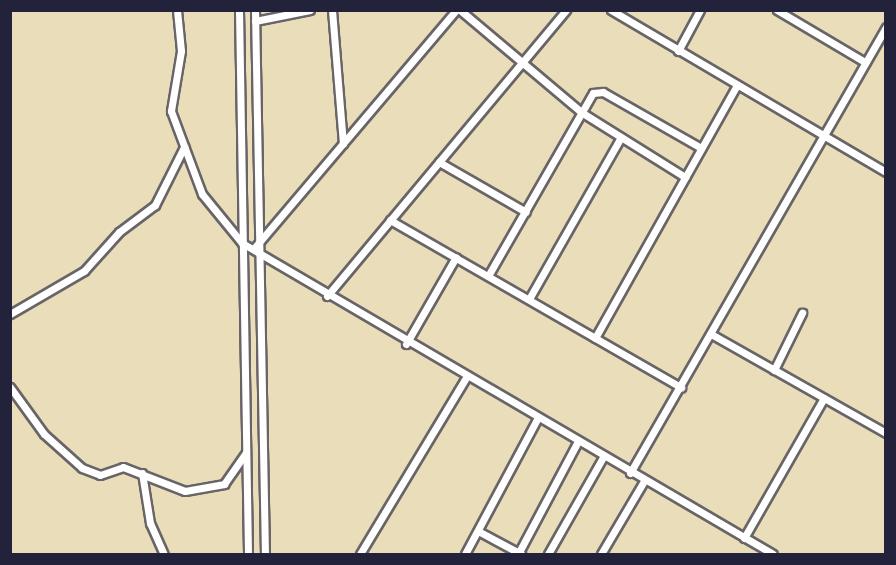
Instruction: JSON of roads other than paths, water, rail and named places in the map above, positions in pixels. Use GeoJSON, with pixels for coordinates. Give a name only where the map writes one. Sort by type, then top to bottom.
{"type":"FeatureCollection","features":[{"type":"Feature","properties":{"kind":"street"},"geometry":{"type":"LineString","coordinates":[[177,10],[181,51],[171,111],[202,194],[242,243],[465,379],[773,555]]}},
{"type":"Feature","properties":{"kind":"street"},"geometry":{"type":"LineString","coordinates":[[239,10],[248,555]]}},
{"type":"Feature","properties":{"kind":"street"},"geometry":{"type":"LineString","coordinates":[[255,10],[255,250],[265,555]]}},
{"type":"Feature","properties":{"kind":"street"},"geometry":{"type":"LineString","coordinates":[[255,21],[310,10]]}},
{"type":"Feature","properties":{"kind":"street"},"geometry":{"type":"LineString","coordinates":[[332,10],[343,144]]}},
{"type":"Feature","properties":{"kind":"street"},"geometry":{"type":"LineString","coordinates":[[255,250],[458,10],[521,65],[581,112],[685,177]]}},
{"type":"Feature","properties":{"kind":"street"},"geometry":{"type":"LineString","coordinates":[[327,296],[566,10]]}},
{"type":"Feature","properties":{"kind":"street"},"geometry":{"type":"LineString","coordinates":[[611,10],[885,172]]}},
{"type":"Feature","properties":{"kind":"street"},"geometry":{"type":"LineString","coordinates":[[678,51],[700,10]]}},
{"type":"Feature","properties":{"kind":"street"},"geometry":{"type":"LineString","coordinates":[[777,10],[788,13],[865,62]]}},
{"type":"Feature","properties":{"kind":"street"},"geometry":{"type":"LineString","coordinates":[[630,473],[885,27]]}},
{"type":"Feature","properties":{"kind":"street"},"geometry":{"type":"LineString","coordinates":[[595,338],[738,86]]}},
{"type":"Feature","properties":{"kind":"street"},"geometry":{"type":"LineString","coordinates":[[488,276],[591,95],[603,92],[701,148]]}},
{"type":"Feature","properties":{"kind":"street"},"geometry":{"type":"LineString","coordinates":[[529,299],[621,137]]}},
{"type":"Feature","properties":{"kind":"street"},"geometry":{"type":"LineString","coordinates":[[10,314],[84,271],[119,232],[155,205],[184,147]]}},
{"type":"Feature","properties":{"kind":"street"},"geometry":{"type":"LineString","coordinates":[[439,162],[526,212]]}},
{"type":"Feature","properties":{"kind":"street"},"geometry":{"type":"LineString","coordinates":[[390,220],[681,387]]}},
{"type":"Feature","properties":{"kind":"street"},"geometry":{"type":"LineString","coordinates":[[406,344],[456,257]]}},
{"type":"Feature","properties":{"kind":"street"},"geometry":{"type":"LineString","coordinates":[[774,370],[802,312]]}},
{"type":"Feature","properties":{"kind":"street"},"geometry":{"type":"LineString","coordinates":[[711,334],[885,433]]}},
{"type":"Feature","properties":{"kind":"street"},"geometry":{"type":"LineString","coordinates":[[360,555],[465,379]]}},
{"type":"Feature","properties":{"kind":"street"},"geometry":{"type":"LineString","coordinates":[[10,387],[44,434],[82,468],[100,475],[123,467],[185,491],[224,484],[246,453]]}},
{"type":"Feature","properties":{"kind":"street"},"geometry":{"type":"LineString","coordinates":[[744,538],[824,399]]}},
{"type":"Feature","properties":{"kind":"street"},"geometry":{"type":"LineString","coordinates":[[465,555],[537,419]]}},
{"type":"Feature","properties":{"kind":"street"},"geometry":{"type":"LineString","coordinates":[[478,531],[520,554],[577,443]]}},
{"type":"Feature","properties":{"kind":"street"},"geometry":{"type":"LineString","coordinates":[[548,555],[603,457]]}},
{"type":"Feature","properties":{"kind":"street"},"geometry":{"type":"LineString","coordinates":[[142,473],[150,523],[164,555]]}},
{"type":"Feature","properties":{"kind":"street"},"geometry":{"type":"LineString","coordinates":[[601,555],[644,481]]}}]}
